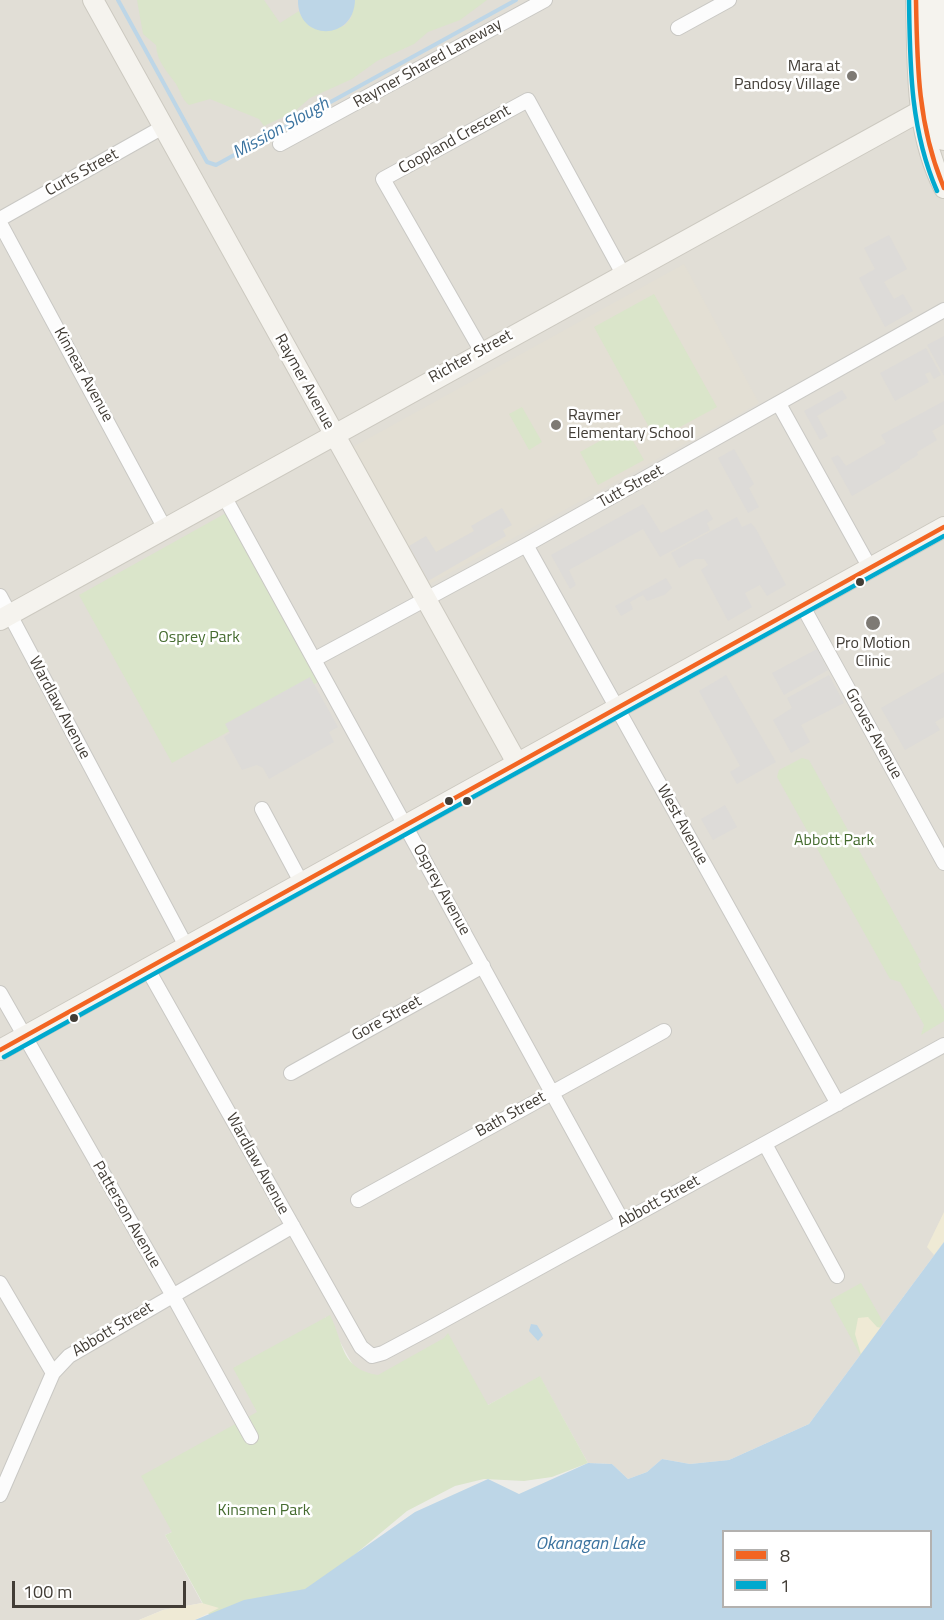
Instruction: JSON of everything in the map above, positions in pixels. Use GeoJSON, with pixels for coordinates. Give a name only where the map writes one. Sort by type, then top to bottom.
{"type":"FeatureCollection","features":[{"type":"Feature","properties":{"kind":"street","name":"Raymer Avenue"},"geometry":{"type":"LineString","coordinates":[[93,0],[517,763]]}},
{"type":"Feature","properties":{"kind":"street","name":"Raymer Shared Laneway"},"geometry":{"type":"LineString","coordinates":[[280,144],[545,0]]}},
{"type":"Feature","properties":{"kind":"street"},"geometry":{"type":"LineString","coordinates":[[678,28],[729,0]]}},
{"type":"Feature","properties":{"kind":"street"},"geometry":{"type":"LineString","coordinates":[[916,0],[920,111],[927,145],[944,188]]}},
{"type":"Feature","properties":{"kind":"street"},"geometry":{"type":"LineString","coordinates":[[935,0],[935,29],[944,140]]}},
{"type":"Feature","properties":{"kind":"street"},"geometry":{"type":"LineString","coordinates":[[935,29],[944,52]]}},
{"type":"Feature","properties":{"kind":"street","name":"Richter Street"},"geometry":{"type":"LineString","coordinates":[[5,617],[941,99]]}},
{"type":"Feature","properties":{"kind":"street","name":"Coopland Crescent"},"geometry":{"type":"LineString","coordinates":[[482,352],[383,179],[528,100],[623,274]]}},
{"type":"Feature","properties":{"kind":"street","name":"Curts Street"},"geometry":{"type":"LineString","coordinates":[[0,221],[163,127]]}},
{"type":"Feature","properties":{"kind":"street","name":"Kinnear Avenue"},"geometry":{"type":"LineString","coordinates":[[0,221],[164,527]]}},
{"type":"Feature","properties":{"kind":"street","name":"Tutt Street"},"geometry":{"type":"LineString","coordinates":[[315,659],[526,545],[944,310]]}},
{"type":"Feature","properties":{"kind":"street"},"geometry":{"type":"LineString","coordinates":[[779,404],[870,568]]}},
{"type":"Feature","properties":{"kind":"street","name":"Osprey Avenue"},"geometry":{"type":"LineString","coordinates":[[224,496],[623,1222]]}},
{"type":"Feature","properties":{"kind":"street"},"geometry":{"type":"LineString","coordinates":[[0,1050],[944,527]]}},
{"type":"Feature","properties":{"kind":"street","name":"West Avenue"},"geometry":{"type":"LineString","coordinates":[[526,545],[838,1104]]}},
{"type":"Feature","properties":{"kind":"street","name":"Wardlaw Avenue"},"geometry":{"type":"LineString","coordinates":[[0,596],[5,617],[186,946]]}},
{"type":"Feature","properties":{"kind":"street","name":"Groves Avenue"},"geometry":{"type":"LineString","coordinates":[[802,605],[944,863]]}},
{"type":"Feature","properties":{"kind":"street"},"geometry":{"type":"LineString","coordinates":[[262,809],[301,882]]}},
{"type":"Feature","properties":{"kind":"street","name":"Gore Street"},"geometry":{"type":"LineString","coordinates":[[291,1073],[483,966]]}},
{"type":"Feature","properties":{"kind":"street","name":"Wardlaw Avenue"},"geometry":{"type":"LineString","coordinates":[[147,968],[361,1347],[372,1356]]}},
{"type":"Feature","properties":{"kind":"street","name":"Patterson Avenue"},"geometry":{"type":"LineString","coordinates":[[0,993],[251,1437]]}},
{"type":"Feature","properties":{"kind":"street","name":"Bath Street"},"geometry":{"type":"LineString","coordinates":[[358,1200],[664,1031]]}},
{"type":"Feature","properties":{"kind":"street","name":"Abbott Street"},"geometry":{"type":"LineString","coordinates":[[372,1356],[383,1353],[944,1046]]}},
{"type":"Feature","properties":{"kind":"street"},"geometry":{"type":"LineString","coordinates":[[765,1144],[837,1276]]}},
{"type":"Feature","properties":{"kind":"street","name":"Abbott Street"},"geometry":{"type":"LineString","coordinates":[[0,1495],[53,1373],[69,1356],[172,1294],[293,1226]]}},
{"type":"Feature","properties":{"kind":"street"},"geometry":{"type":"LineString","coordinates":[[0,1283],[53,1373]]}},
{"type":"Feature","properties":{"kind":"shaded area"},"geometry":{"type":"Polygon","coordinates":[[[0,0],[944,0],[944,1242],[809,1424],[729,1460],[690,1464],[662,1459],[647,1472],[628,1479],[612,1464],[588,1463],[540,1377],[488,1405],[363,1383],[326,1317],[172,1532],[165,1535],[202,1603],[163,1610],[139,1620],[0,1620],[0,0]]]}},
{"type":"Feature","properties":{"kind":"shaded area"},"geometry":{"type":"Polygon","coordinates":[[[889,235],[907,269],[884,282],[894,299],[903,294],[913,311],[885,327],[859,278],[875,269],[864,248],[889,235]]]}},
{"type":"Feature","properties":{"kind":"shaded area","name":"Raymer Elementary School"},"geometry":{"type":"Polygon","coordinates":[[[684,264],[759,403],[428,585],[353,447],[684,264]]]}},
{"type":"Feature","properties":{"kind":"shaded area"},"geometry":{"type":"Polygon","coordinates":[[[944,336],[944,376],[927,345],[944,336]]]}},
{"type":"Feature","properties":{"kind":"shaded area"},"geometry":{"type":"Polygon","coordinates":[[[926,348],[941,375],[934,379],[930,372],[925,374],[929,382],[895,401],[880,373],[926,348]]]}},
{"type":"Feature","properties":{"kind":"shaded area"},"geometry":{"type":"Polygon","coordinates":[[[842,390],[847,398],[817,416],[828,436],[820,440],[804,411],[842,390]]]}},
{"type":"Feature","properties":{"kind":"shaded area"},"geometry":{"type":"Polygon","coordinates":[[[944,401],[944,424],[932,431],[937,440],[917,452],[918,455],[900,468],[852,496],[831,458],[838,455],[846,466],[886,443],[881,435],[944,401]]]}},
{"type":"Feature","properties":{"kind":"shaded area"},"geometry":{"type":"Polygon","coordinates":[[[734,449],[754,484],[749,488],[759,507],[748,513],[718,458],[734,449]]]}},
{"type":"Feature","properties":{"kind":"shaded area"},"geometry":{"type":"Polygon","coordinates":[[[643,504],[661,533],[707,509],[713,519],[707,523],[710,530],[660,557],[643,529],[569,570],[576,585],[570,589],[551,555],[643,504]]]}},
{"type":"Feature","properties":{"kind":"shaded area"},"geometry":{"type":"Polygon","coordinates":[[[502,508],[512,525],[503,530],[506,536],[428,581],[409,546],[426,536],[436,552],[474,531],[471,526],[502,508]]]}},
{"type":"Feature","properties":{"kind":"shaded area"},"geometry":{"type":"Polygon","coordinates":[[[737,517],[742,527],[751,523],[756,529],[786,585],[767,596],[760,585],[745,593],[752,607],[728,621],[701,570],[708,565],[704,559],[695,559],[679,568],[671,553],[737,517]]]}},
{"type":"Feature","properties":{"kind":"shaded area"},"geometry":{"type":"Polygon","coordinates":[[[666,578],[672,588],[664,595],[647,601],[643,595],[630,602],[633,609],[621,616],[615,606],[666,578]]]}},
{"type":"Feature","properties":{"kind":"shaded area"},"geometry":{"type":"Polygon","coordinates":[[[817,649],[828,670],[784,695],[772,673],[817,649]]]}},
{"type":"Feature","properties":{"kind":"shaded area"},"geometry":{"type":"Polygon","coordinates":[[[944,672],[944,717],[935,722],[940,730],[905,750],[881,708],[944,672]]]}},
{"type":"Feature","properties":{"kind":"shaded area"},"geometry":{"type":"Polygon","coordinates":[[[726,675],[776,762],[737,784],[730,772],[740,766],[699,691],[726,675]]]}},
{"type":"Feature","properties":{"kind":"shaded area"},"geometry":{"type":"Polygon","coordinates":[[[829,675],[844,703],[801,725],[810,742],[791,753],[773,720],[792,708],[787,698],[829,675]]]}},
{"type":"Feature","properties":{"kind":"shaded area"},"geometry":{"type":"Polygon","coordinates":[[[310,677],[338,727],[329,732],[334,742],[269,779],[263,768],[257,765],[242,770],[224,737],[230,733],[225,724],[310,677]]]}},
{"type":"Feature","properties":{"kind":"shaded area"},"geometry":{"type":"Polygon","coordinates":[[[725,805],[737,827],[713,840],[701,819],[725,805]]]}},
{"type":"Feature","properties":{"kind":"green space"},"geometry":{"type":"Polygon","coordinates":[[[137,0],[264,0],[280,23],[299,11],[301,16],[344,26],[351,18],[355,0],[487,0],[460,20],[428,32],[414,44],[377,61],[352,79],[310,98],[294,112],[264,126],[259,119],[210,99],[189,105],[160,61],[156,45],[143,34],[137,0]]]}},
{"type":"Feature","properties":{"kind":"green space"},"geometry":{"type":"Polygon","coordinates":[[[654,294],[717,407],[656,440],[594,327],[654,294]]]}},
{"type":"Feature","properties":{"kind":"green space"},"geometry":{"type":"Polygon","coordinates":[[[522,407],[542,442],[529,450],[509,414],[522,407]]]}},
{"type":"Feature","properties":{"kind":"green space"},"geometry":{"type":"Polygon","coordinates":[[[625,427],[644,460],[598,485],[580,452],[625,427]]]}},
{"type":"Feature","properties":{"kind":"green space","name":"Osprey Park"},"geometry":{"type":"Polygon","coordinates":[[[226,513],[320,681],[172,763],[79,595],[226,513]]]}},
{"type":"Feature","properties":{"kind":"green space","name":"Abbott Park"},"geometry":{"type":"Polygon","coordinates":[[[802,758],[809,760],[921,962],[918,964],[944,1010],[944,1021],[921,1035],[924,1025],[900,982],[890,979],[777,777],[779,770],[802,758]]]}},
{"type":"Feature","properties":{"kind":"green space"},"geometry":{"type":"Polygon","coordinates":[[[861,1283],[883,1322],[862,1358],[830,1300],[861,1283]]]}},
{"type":"Feature","properties":{"kind":"green space","name":"Kinsmen Park"},"geometry":{"type":"Polygon","coordinates":[[[330,1315],[350,1361],[366,1372],[378,1375],[444,1338],[448,1333],[488,1405],[540,1376],[588,1463],[552,1477],[524,1481],[484,1479],[455,1486],[407,1511],[305,1596],[228,1620],[212,1620],[165,1535],[172,1532],[141,1476],[257,1412],[233,1368],[330,1315]]]}},
{"type":"Feature","properties":{"kind":"sand"},"geometry":{"type":"Polygon","coordinates":[[[944,1212],[944,1242],[934,1255],[927,1247],[944,1212]]]}},
{"type":"Feature","properties":{"kind":"sand"},"geometry":{"type":"Polygon","coordinates":[[[868,1317],[877,1327],[886,1329],[862,1358],[855,1334],[858,1318],[868,1317]]]}},
{"type":"Feature","properties":{"kind":"sand"},"geometry":{"type":"Polygon","coordinates":[[[202,1603],[219,1608],[195,1620],[139,1620],[163,1610],[202,1603]]]}},
{"type":"Feature","properties":{"kind":"water"},"geometry":{"type":"Polygon","coordinates":[[[298,0],[355,0],[352,14],[346,23],[336,29],[326,31],[315,29],[306,23],[300,13],[298,0]]]}},
{"type":"Feature","properties":{"kind":"water","name":"Okanagan Lake"},"geometry":{"type":"Polygon","coordinates":[[[944,1242],[944,1620],[195,1620],[244,1600],[305,1589],[415,1512],[488,1479],[519,1494],[588,1463],[612,1464],[628,1479],[647,1472],[662,1459],[690,1464],[729,1460],[809,1424],[944,1242]]]}},
{"type":"Feature","properties":{"kind":"water"},"geometry":{"type":"Polygon","coordinates":[[[531,1324],[537,1325],[543,1335],[538,1341],[529,1331],[531,1324]]]}},
{"type":"Feature","properties":{"kind":"waterway","name":"Mission Slough"},"geometry":{"type":"LineString","coordinates":[[118,0],[207,162],[216,165],[516,0]]}},
{"type":"Feature","properties":{"kind":"transit line","name":"1"},"geometry":{"type":"LineString","coordinates":[[909,0],[913,97],[921,144],[937,191]]}},
{"type":"Feature","properties":{"kind":"transit line","name":"8"},"geometry":{"type":"LineString","coordinates":[[916,0],[918,72],[924,119],[935,165],[944,188]]}},
{"type":"Feature","properties":{"kind":"transit line","name":"8"},"geometry":{"type":"LineString","coordinates":[[0,1050],[944,527]]}},
{"type":"Feature","properties":{"kind":"transit line","name":"1"},"geometry":{"type":"LineString","coordinates":[[4,1057],[944,536]]}},
{"type":"Feature","properties":{"kind":"place","name":"Mara at Pandosy Village"},"geometry":{"type":"Point","coordinates":[852,76]}},
{"type":"Feature","properties":{"kind":"place","name":"Raymer Elementary School"},"geometry":{"type":"Point","coordinates":[556,425]}},
{"type":"Feature","properties":{"kind":"place","name":"Pro Motion Clinic"},"geometry":{"type":"Point","coordinates":[873,623]}}]}
